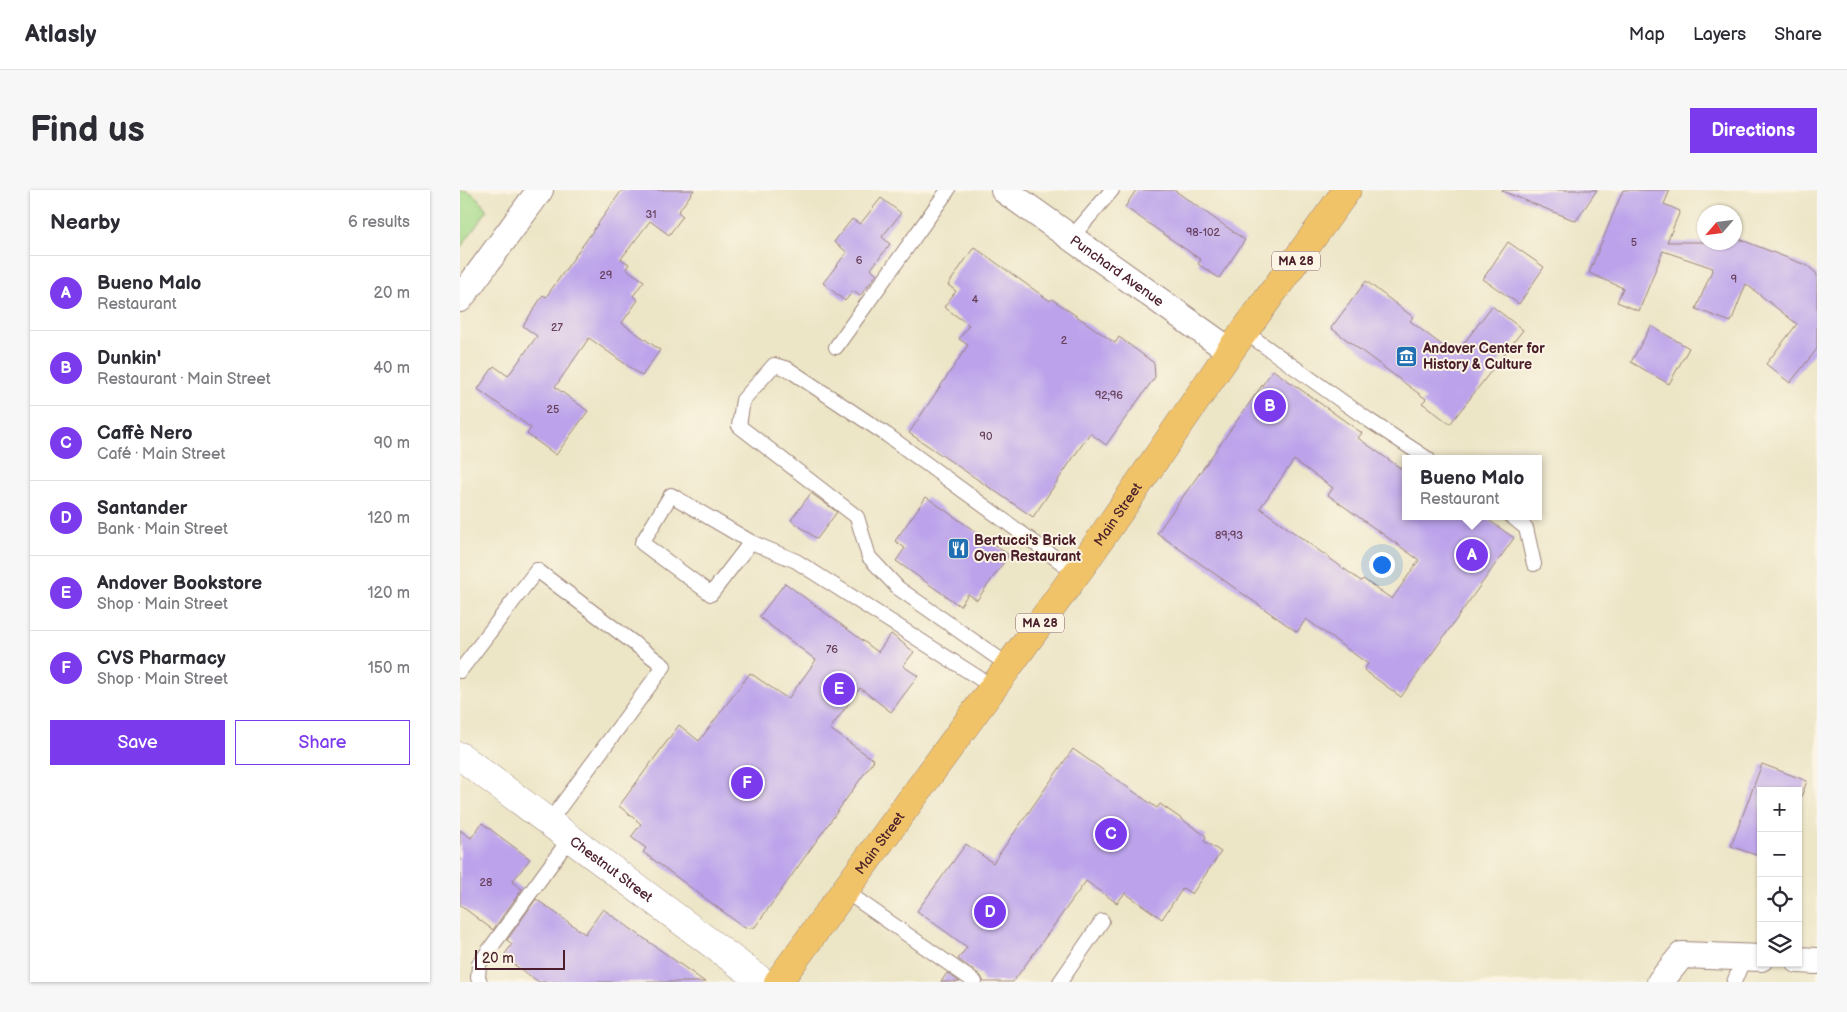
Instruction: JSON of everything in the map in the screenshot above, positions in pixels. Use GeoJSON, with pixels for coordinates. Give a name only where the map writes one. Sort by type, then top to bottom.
{"type":"FeatureCollection","features":[{"type":"Feature","properties":{"kind":"main road","name":"Main Street"},"geometry":{"type":"LineString","coordinates":[[778,982],[1076,573],[1347,190]]}},
{"type":"Feature","properties":{"kind":"street"},"geometry":{"type":"LineString","coordinates":[[460,300],[540,190]]}},
{"type":"Feature","properties":{"kind":"street","name":"Punchard Avenue"},"geometry":{"type":"LineString","coordinates":[[1004,190],[1070,238],[1238,342]]}},
{"type":"Feature","properties":{"kind":"street","name":"Chestnut Street"},"geometry":{"type":"LineString","coordinates":[[460,756],[763,982]]}},
{"type":"Feature","properties":{"kind":"street"},"geometry":{"type":"LineString","coordinates":[[1660,982],[1682,955],[1752,958]]}},
{"type":"Feature","properties":{"kind":"street"},"geometry":{"type":"LineString","coordinates":[[1802,960],[1817,961]]}},
{"type":"Feature","properties":{"kind":"lane"},"geometry":{"type":"LineString","coordinates":[[836,347],[948,190]]}},
{"type":"Feature","properties":{"kind":"lane"},"geometry":{"type":"LineString","coordinates":[[1070,238],[1112,190]]}},
{"type":"Feature","properties":{"kind":"lane"},"geometry":{"type":"LineString","coordinates":[[1238,342],[1360,414],[1422,455]]}},
{"type":"Feature","properties":{"kind":"lane"},"geometry":{"type":"LineString","coordinates":[[1001,676],[898,588],[869,557],[857,517],[739,426],[744,400],[774,366],[788,369],[887,435],[1076,573]]}},
{"type":"Feature","properties":{"kind":"lane"},"geometry":{"type":"LineString","coordinates":[[751,542],[711,594],[642,543],[671,496],[751,542],[796,561],[1001,676]]}},
{"type":"Feature","properties":{"kind":"lane"},"geometry":{"type":"LineString","coordinates":[[1516,520],[1526,528],[1534,564]]}},
{"type":"Feature","properties":{"kind":"lane"},"geometry":{"type":"LineString","coordinates":[[460,671],[537,570],[664,666],[559,830],[479,964],[478,978],[480,982]]}},
{"type":"Feature","properties":{"kind":"lane"},"geometry":{"type":"LineString","coordinates":[[844,891],[975,982]]}},
{"type":"Feature","properties":{"kind":"lane"},"geometry":{"type":"LineString","coordinates":[[1060,982],[1102,922]]}},
{"type":"Feature","properties":{"kind":"lane"},"geometry":{"type":"LineString","coordinates":[[1734,982],[1752,958]]}},
{"type":"Feature","properties":{"kind":"green space"},"geometry":{"type":"Polygon","coordinates":[[[460,190],[473,194],[487,211],[460,248],[460,190]]]}},
{"type":"Feature","properties":{"kind":"building"},"geometry":{"type":"Polygon","coordinates":[[[622,190],[694,190],[678,212],[683,216],[669,235],[650,221],[621,259],[629,264],[626,269],[644,281],[633,296],[638,300],[622,323],[660,350],[642,376],[589,338],[555,387],[588,411],[556,455],[527,434],[531,428],[478,389],[494,366],[508,376],[537,336],[523,326],[543,295],[546,297],[622,190]]]}},
{"type":"Feature","properties":{"kind":"building"},"geometry":{"type":"Polygon","coordinates":[[[1136,190],[1174,190],[1245,240],[1219,278],[1198,264],[1201,260],[1125,207],[1136,190]]]}},
{"type":"Feature","properties":{"kind":"building"},"geometry":{"type":"Polygon","coordinates":[[[1502,190],[1597,190],[1576,221],[1502,190]]]}},
{"type":"Feature","properties":{"kind":"building"},"geometry":{"type":"Polygon","coordinates":[[[1623,190],[1670,190],[1664,204],[1680,211],[1667,242],[1697,242],[1697,250],[1742,250],[1742,240],[1808,266],[1817,274],[1817,349],[1790,383],[1766,364],[1797,324],[1746,284],[1731,322],[1696,309],[1713,268],[1663,251],[1639,311],[1617,302],[1623,288],[1589,273],[1623,190]]]}},
{"type":"Feature","properties":{"kind":"building"},"geometry":{"type":"Polygon","coordinates":[[[881,198],[901,213],[882,237],[890,244],[871,269],[877,274],[860,296],[853,291],[845,301],[823,283],[847,252],[834,242],[852,219],[860,224],[881,198]]]}},
{"type":"Feature","properties":{"kind":"building"},"geometry":{"type":"Polygon","coordinates":[[[1508,242],[1544,267],[1519,304],[1483,279],[1508,242]]]}},
{"type":"Feature","properties":{"kind":"building"},"geometry":{"type":"Polygon","coordinates":[[[974,247],[1050,301],[1052,299],[1115,343],[1119,337],[1154,363],[1155,377],[1106,445],[1090,433],[1033,517],[909,433],[968,345],[959,339],[969,325],[944,307],[956,291],[948,285],[974,247]]]}},
{"type":"Feature","properties":{"kind":"building","name":"Andover Center for History & Culture"},"geometry":{"type":"Polygon","coordinates":[[[1366,281],[1413,317],[1410,321],[1455,355],[1492,306],[1523,330],[1450,424],[1422,403],[1426,399],[1331,328],[1366,281]]]}},
{"type":"Feature","properties":{"kind":"building"},"geometry":{"type":"Polygon","coordinates":[[[1651,326],[1689,348],[1669,384],[1631,362],[1651,326]]]}},
{"type":"Feature","properties":{"kind":"building"},"geometry":{"type":"Polygon","coordinates":[[[1273,370],[1362,433],[1358,438],[1402,469],[1402,520],[1489,520],[1514,538],[1401,697],[1364,670],[1368,664],[1306,619],[1297,632],[1157,533],[1273,370]],[[1294,460],[1260,508],[1361,581],[1363,579],[1392,599],[1419,560],[1328,495],[1333,488],[1294,460]]]}},
{"type":"Feature","properties":{"kind":"building"},"geometry":{"type":"Polygon","coordinates":[[[811,493],[837,512],[817,539],[791,520],[811,493]]]}},
{"type":"Feature","properties":{"kind":"building"},"geometry":{"type":"Polygon","coordinates":[[[926,497],[1009,555],[977,600],[968,594],[960,606],[896,561],[905,548],[895,541],[926,497]]]}},
{"type":"Feature","properties":{"kind":"building"},"geometry":{"type":"Polygon","coordinates":[[[785,583],[878,652],[891,634],[914,652],[903,666],[918,676],[891,712],[860,688],[830,729],[874,760],[755,927],[745,928],[643,852],[646,848],[631,837],[641,824],[619,806],[679,725],[699,741],[750,673],[788,699],[816,660],[759,617],[785,583]]]}},
{"type":"Feature","properties":{"kind":"building"},"geometry":{"type":"Polygon","coordinates":[[[1073,749],[1157,808],[1160,804],[1206,836],[1204,841],[1221,852],[1192,894],[1183,888],[1162,919],[1125,893],[1117,903],[1086,881],[1013,982],[984,982],[980,975],[958,959],[967,947],[917,911],[966,844],[993,863],[1073,749]]]}},
{"type":"Feature","properties":{"kind":"building"},"geometry":{"type":"Polygon","coordinates":[[[1762,764],[1807,781],[1802,794],[1802,787],[1757,787],[1757,856],[1731,846],[1762,764]]]}},
{"type":"Feature","properties":{"kind":"building"},"geometry":{"type":"Polygon","coordinates":[[[482,823],[530,859],[512,882],[522,889],[493,930],[460,905],[460,830],[471,838],[482,823]]]}},
{"type":"Feature","properties":{"kind":"building"},"geometry":{"type":"Polygon","coordinates":[[[536,899],[585,934],[603,909],[705,982],[539,982],[503,957],[512,944],[507,940],[536,899]]]}},
{"type":"Feature","properties":{"kind":"building"},"geometry":{"type":"Polygon","coordinates":[[[947,973],[960,982],[941,982],[947,973]]]}},
{"type":"Feature","properties":{"kind":"place","name":"Andover Center for History & Culture"},"geometry":{"type":"Point","coordinates":[1407,356]}},
{"type":"Feature","properties":{"kind":"place","name":"Dunkin'"},"geometry":{"type":"Point","coordinates":[1270,406]}},
{"type":"Feature","properties":{"kind":"place","name":"Bertucci's Brick Oven Restaurant"},"geometry":{"type":"Point","coordinates":[958,548]}},
{"type":"Feature","properties":{"kind":"place","name":"Bueno Malo"},"geometry":{"type":"Point","coordinates":[1472,555]}},
{"type":"Feature","properties":{"kind":"place","name":"Andover Bookstore"},"geometry":{"type":"Point","coordinates":[839,689]}},
{"type":"Feature","properties":{"kind":"place","name":"CVS Pharmacy"},"geometry":{"type":"Point","coordinates":[747,783]}},
{"type":"Feature","properties":{"kind":"place","name":"Caffè Nero"},"geometry":{"type":"Point","coordinates":[1111,834]}},
{"type":"Feature","properties":{"kind":"place","name":"Santander"},"geometry":{"type":"Point","coordinates":[990,912]}}]}
